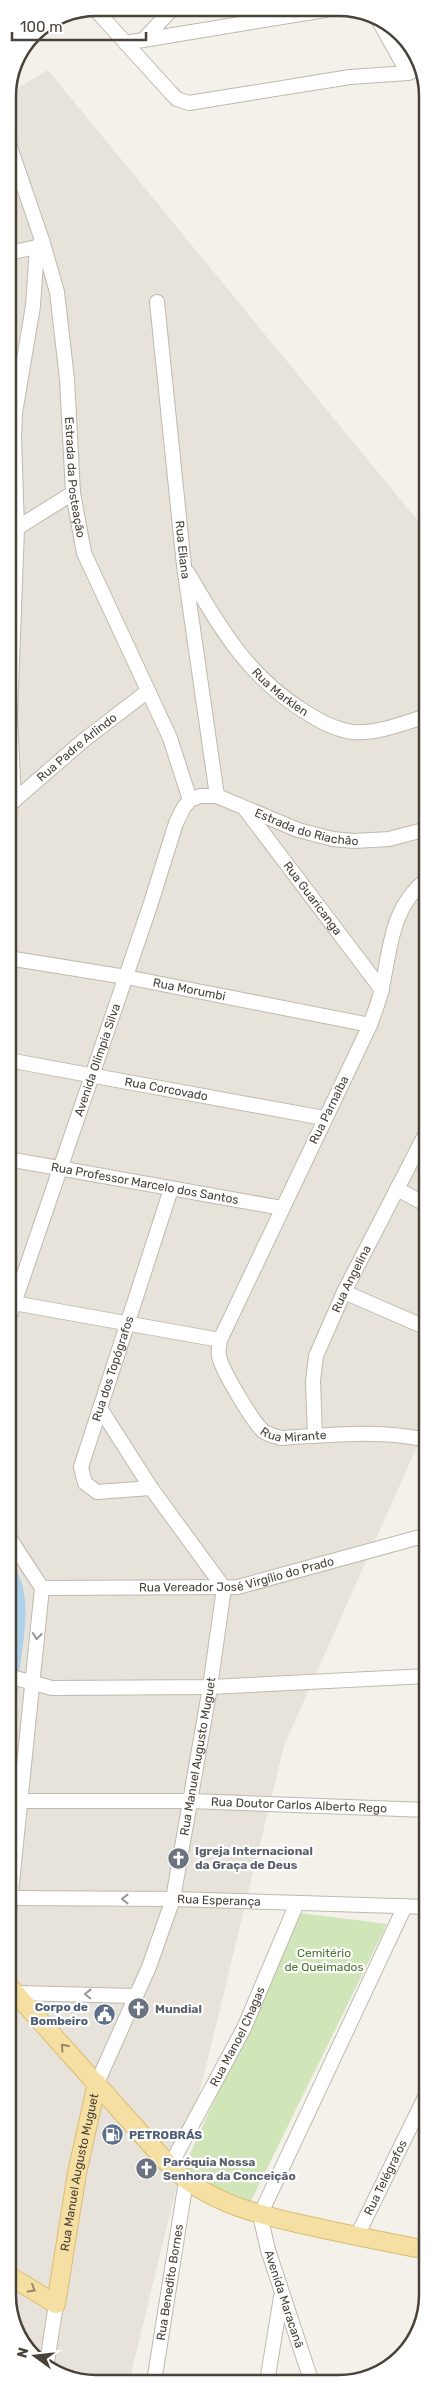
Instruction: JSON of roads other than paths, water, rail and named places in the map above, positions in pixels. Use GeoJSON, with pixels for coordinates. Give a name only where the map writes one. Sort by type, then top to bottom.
{"type":"FeatureCollection","features":[{"type":"Feature","properties":{"kind":"main road"},"geometry":{"type":"LineString","coordinates":[[16,1993],[170,2166],[186,2181],[225,2203],[260,2216],[419,2248]]}},
{"type":"Feature","properties":{"kind":"main road","name":"Rua Manuel Augusto Muguet"},"geometry":{"type":"LineString","coordinates":[[56,2304],[77,2173],[96,2083]]}},
{"type":"Feature","properties":{"kind":"main road"},"geometry":{"type":"LineString","coordinates":[[16,2280],[56,2304]]}},
{"type":"Feature","properties":{"kind":"street"},"geometry":{"type":"LineString","coordinates":[[101,16],[177,99],[189,103],[356,76],[414,71]]}},
{"type":"Feature","properties":{"kind":"street"},"geometry":{"type":"LineString","coordinates":[[145,38],[166,16]]}},
{"type":"Feature","properties":{"kind":"street"},"geometry":{"type":"LineString","coordinates":[[125,43],[145,38],[287,16]]}},
{"type":"Feature","properties":{"kind":"street"},"geometry":{"type":"LineString","coordinates":[[388,34],[414,71]]}},
{"type":"Feature","properties":{"kind":"street","name":"Estrada da Posteação"},"geometry":{"type":"LineString","coordinates":[[16,165],[39,244],[57,292],[67,379],[73,493],[79,534],[92,572],[170,738],[190,800]]}},
{"type":"Feature","properties":{"kind":"street"},"geometry":{"type":"LineString","coordinates":[[16,182],[21,180]]}},
{"type":"Feature","properties":{"kind":"street"},"geometry":{"type":"LineString","coordinates":[[16,251],[39,244],[33,306],[16,414]]}},
{"type":"Feature","properties":{"kind":"street","name":"Rua Eliana"},"geometry":{"type":"LineString","coordinates":[[157,302],[184,566],[217,796]]}},
{"type":"Feature","properties":{"kind":"street"},"geometry":{"type":"LineString","coordinates":[[17,528],[73,493]]}},
{"type":"Feature","properties":{"kind":"street"},"geometry":{"type":"LineString","coordinates":[[16,497],[16,555]]}},
{"type":"Feature","properties":{"kind":"street","name":"Rua Marklen"},"geometry":{"type":"LineString","coordinates":[[184,566],[227,639],[240,656],[272,689],[295,706],[332,726],[354,732],[382,729],[419,718]]}},
{"type":"Feature","properties":{"kind":"street","name":"Rua Padre Arlindo"},"geometry":{"type":"LineString","coordinates":[[16,800],[84,740],[148,691]]}},
{"type":"Feature","properties":{"kind":"street"},"geometry":{"type":"LineString","coordinates":[[190,800],[206,795],[217,796]]}},
{"type":"Feature","properties":{"kind":"street","name":"Estrada do Riachão"},"geometry":{"type":"LineString","coordinates":[[217,796],[282,825],[333,839],[354,841],[389,839],[419,831]]}},
{"type":"Feature","properties":{"kind":"street","name":"Avenida Olímpia Silva"},"geometry":{"type":"LineString","coordinates":[[16,1288],[126,977],[179,814],[190,800]]}},
{"type":"Feature","properties":{"kind":"street","name":"Rua Guaricanga"},"geometry":{"type":"LineString","coordinates":[[244,808],[382,990]]}},
{"type":"Feature","properties":{"kind":"street","name":"Rua Parnaíba"},"geometry":{"type":"LineString","coordinates":[[220,1340],[324,1118],[370,1025],[382,990],[395,920],[409,896],[419,887]]}},
{"type":"Feature","properties":{"kind":"street","name":"Rua Morumbi"},"geometry":{"type":"LineString","coordinates":[[16,959],[126,977],[370,1025]]}},
{"type":"Feature","properties":{"kind":"street","name":"Rua Corcovado"},"geometry":{"type":"LineString","coordinates":[[16,1061],[324,1118]]}},
{"type":"Feature","properties":{"kind":"street","name":"Rua Angelina"},"geometry":{"type":"LineString","coordinates":[[315,1436],[314,1363],[344,1292],[419,1146]]}},
{"type":"Feature","properties":{"kind":"street","name":"Rua Professor Marcelo dos Santos"},"geometry":{"type":"LineString","coordinates":[[16,1160],[282,1208]]}},
{"type":"Feature","properties":{"kind":"street","name":"Rua dos Topógrafos"},"geometry":{"type":"LineString","coordinates":[[151,1488],[97,1492],[85,1484],[81,1467],[171,1189]]}},
{"type":"Feature","properties":{"kind":"street"},"geometry":{"type":"LineString","coordinates":[[397,1189],[419,1201]]}},
{"type":"Feature","properties":{"kind":"street"},"geometry":{"type":"LineString","coordinates":[[344,1292],[419,1325]]}},
{"type":"Feature","properties":{"kind":"street"},"geometry":{"type":"LineString","coordinates":[[16,1303],[220,1340]]}},
{"type":"Feature","properties":{"kind":"street","name":"Rua Mirante"},"geometry":{"type":"LineString","coordinates":[[220,1340],[219,1356],[222,1366],[257,1425],[264,1432],[282,1438],[404,1436],[419,1439]]}},
{"type":"Feature","properties":{"kind":"street"},"geometry":{"type":"LineString","coordinates":[[100,1408],[151,1488],[224,1588]]}},
{"type":"Feature","properties":{"kind":"street","name":"Rua Vereador José Virgílio do Prado"},"geometry":{"type":"LineString","coordinates":[[42,1588],[224,1588],[251,1584],[419,1537]]}},
{"type":"Feature","properties":{"kind":"street"},"geometry":{"type":"LineString","coordinates":[[16,1548],[42,1588],[21,1680],[20,1801],[16,1820]]}},
{"type":"Feature","properties":{"kind":"street","name":"Rua Manuel Augusto Muguet"},"geometry":{"type":"LineString","coordinates":[[96,2083],[162,1934],[173,1899],[210,1687],[224,1588]]}},
{"type":"Feature","properties":{"kind":"street"},"geometry":{"type":"LineString","coordinates":[[21,1680],[52,1688],[210,1687],[419,1676]]}},
{"type":"Feature","properties":{"kind":"street","name":"Rua Doutor Carlos Alberto Rego"},"geometry":{"type":"LineString","coordinates":[[20,1801],[191,1801],[419,1810]]}},
{"type":"Feature","properties":{"kind":"street","name":"Rua Esperança"},"geometry":{"type":"LineString","coordinates":[[16,1898],[173,1899],[419,1907]]}},
{"type":"Feature","properties":{"kind":"street","name":"Rua Manoel Chagas"},"geometry":{"type":"LineString","coordinates":[[170,2166],[244,2028],[297,1903]]}},
{"type":"Feature","properties":{"kind":"street"},"geometry":{"type":"LineString","coordinates":[[260,2216],[406,1906]]}},
{"type":"Feature","properties":{"kind":"street"},"geometry":{"type":"LineString","coordinates":[[16,1989],[136,1996]]}},
{"type":"Feature","properties":{"kind":"street","name":"Rua Telégrafos"},"geometry":{"type":"LineString","coordinates":[[357,2236],[419,2109]]}},
{"type":"Feature","properties":{"kind":"street","name":"Rua Benedito Bornes"},"geometry":{"type":"LineString","coordinates":[[155,2375],[186,2181]]}},
{"type":"Feature","properties":{"kind":"street","name":"Avenida Maracanã"},"geometry":{"type":"LineString","coordinates":[[260,2216],[281,2293],[309,2375]]}},
{"type":"Feature","properties":{"kind":"street"},"geometry":{"type":"LineString","coordinates":[[268,2375],[281,2293]]}},
{"type":"Feature","properties":{"kind":"street","name":"Rua Manuel Augusto Muguet"},"geometry":{"type":"LineString","coordinates":[[52,2331],[56,2304]]}},
{"type":"Feature","properties":{"kind":"street"},"geometry":{"type":"LineString","coordinates":[[275,2334],[284,2333],[296,2337]]}},
{"type":"Feature","properties":{"kind":"waterway"},"geometry":{"type":"LineString","coordinates":[[16,1594],[18,1606],[16,1638]]}},
{"type":"Feature","properties":{"kind":"place","name":"Igreja Internacional da Graça de Deus"},"geometry":{"type":"Point","coordinates":[179,1858]}},
{"type":"Feature","properties":{"kind":"place","name":"Mundial"},"geometry":{"type":"Point","coordinates":[139,2009]}},
{"type":"Feature","properties":{"kind":"place","name":"Corpo de Bombeiro"},"geometry":{"type":"Point","coordinates":[104,2014]}},
{"type":"Feature","properties":{"kind":"place","name":"PETROBRÁS"},"geometry":{"type":"Point","coordinates":[113,2135]}},
{"type":"Feature","properties":{"kind":"place","name":"Paróquia Nossa Senhora da Conceição"},"geometry":{"type":"Point","coordinates":[147,2169]}},
{"type":"Feature","properties":{"kind":"park label","name":"Cemitério de Queimados"},"geometry":{"type":"Point","coordinates":[324,1960]}}]}
